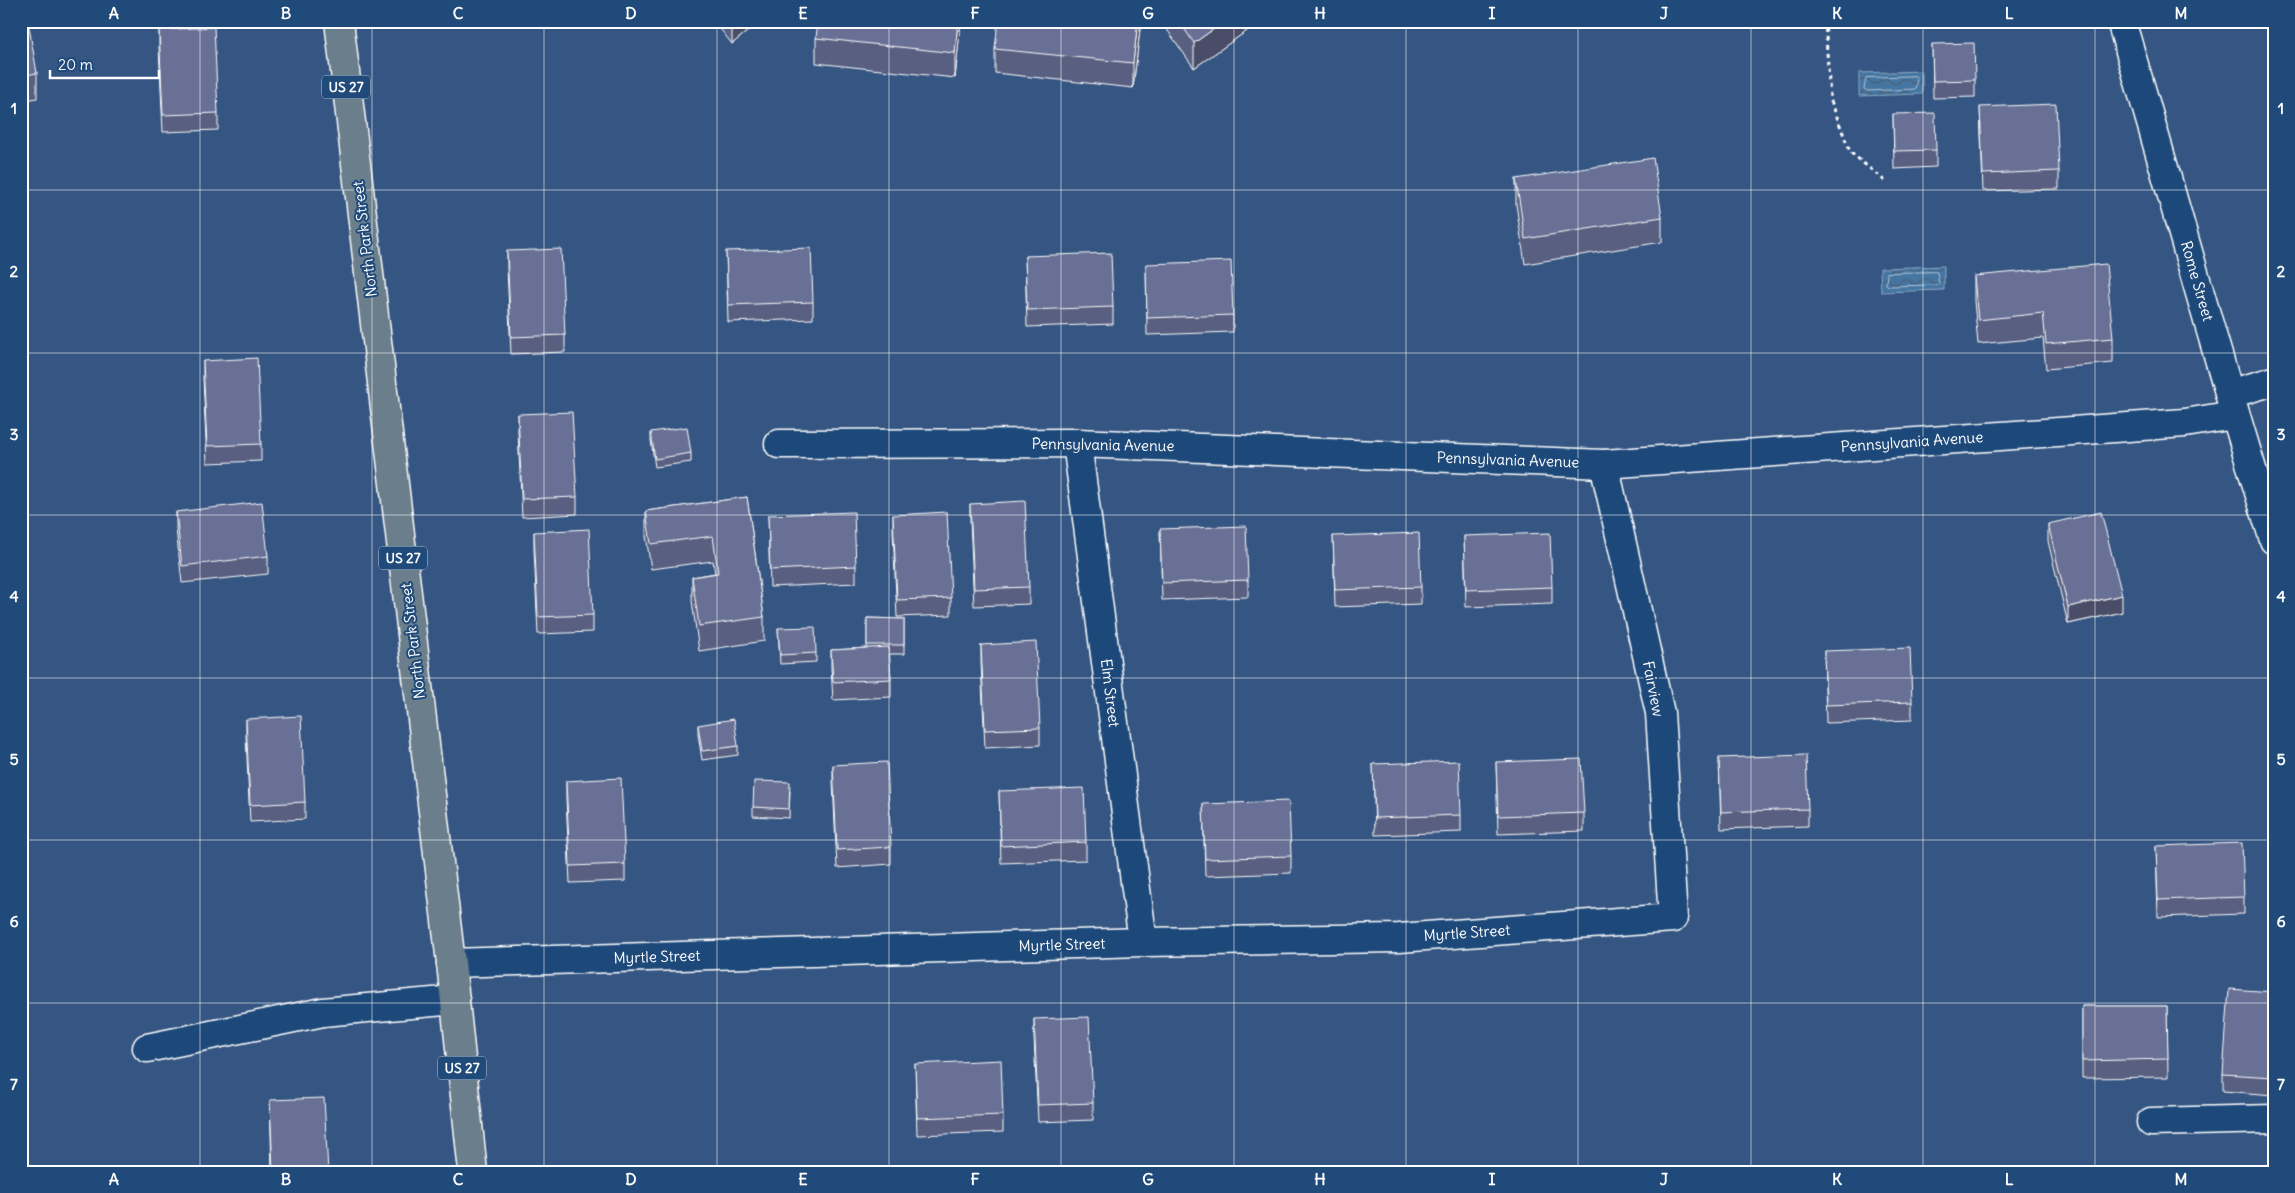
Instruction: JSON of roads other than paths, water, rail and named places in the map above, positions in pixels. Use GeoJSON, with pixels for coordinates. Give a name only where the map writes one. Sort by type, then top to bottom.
{"type":"FeatureCollection","features":[{"type":"Feature","properties":{"kind":"main road","name":"North Park Street"},"geometry":{"type":"LineString","coordinates":[[338,21],[451,963],[473,1172]]}},
{"type":"Feature","properties":{"kind":"street","name":"Rome Street"},"geometry":{"type":"LineString","coordinates":[[2121,21],[2232,405],[2274,540]]}},
{"type":"Feature","properties":{"kind":"street","name":"Pennsylvania Avenue"},"geometry":{"type":"LineString","coordinates":[[779,444],[1077,443],[1604,464],[2185,423],[2232,405],[2274,381]]}},
{"type":"Feature","properties":{"kind":"street","name":"Elm Street"},"geometry":{"type":"LineString","coordinates":[[1077,443],[1143,942]]}},
{"type":"Feature","properties":{"kind":"street","name":"Fairview"},"geometry":{"type":"LineString","coordinates":[[1604,464],[1660,713],[1673,918]]}},
{"type":"Feature","properties":{"kind":"street","name":"Myrtle Street"},"geometry":{"type":"LineString","coordinates":[[451,963],[1143,942],[1399,938],[1673,918]]}},
{"type":"Feature","properties":{"kind":"street"},"geometry":{"type":"LineString","coordinates":[[147,1048],[323,1012],[455,1000]]}},
{"type":"Feature","properties":{"kind":"street"},"geometry":{"type":"LineString","coordinates":[[2151,1122],[2274,1119]]}},
{"type":"Feature","properties":{"kind":"water"},"geometry":{"type":"Polygon","coordinates":[[[1922,71],[1922,94],[1859,96],[1859,73],[1922,71]]]}},
{"type":"Feature","properties":{"kind":"water"},"geometry":{"type":"Polygon","coordinates":[[[1944,266],[1944,290],[1881,292],[1880,268],[1944,266]]]}}]}
